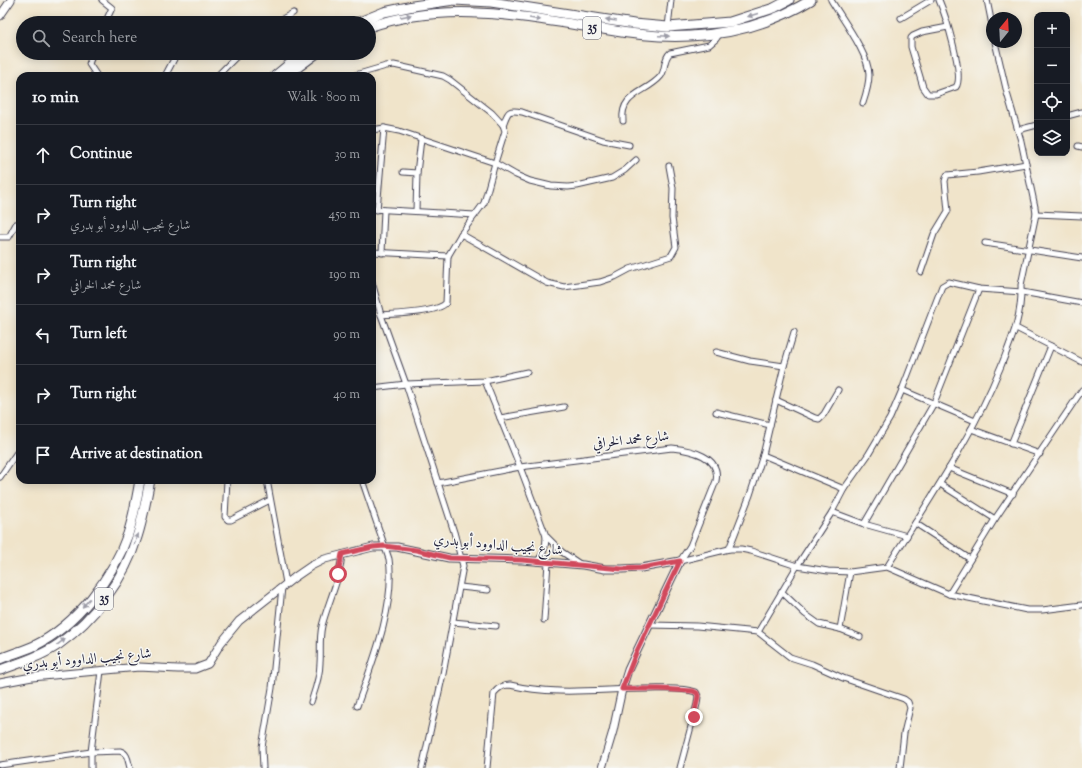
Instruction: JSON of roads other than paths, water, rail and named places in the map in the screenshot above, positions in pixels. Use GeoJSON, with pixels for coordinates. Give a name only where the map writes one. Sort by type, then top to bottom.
{"type":"FeatureCollection","features":[{"type":"Feature","properties":{"kind":"highway","name":"35"},"geometry":{"type":"LineString","coordinates":[[374,16],[384,12],[436,2],[465,1],[519,3],[634,24],[668,27],[730,22],[774,8],[789,0]]}},
{"type":"Feature","properties":{"kind":"highway","name":"35"},"geometry":{"type":"LineString","coordinates":[[376,24],[387,20],[412,15],[450,11],[476,11],[634,34],[690,36],[720,33],[760,24],[783,15],[811,0]]}},
{"type":"Feature","properties":{"kind":"highway"},"geometry":{"type":"LineString","coordinates":[[280,72],[294,60]]}},
{"type":"Feature","properties":{"kind":"highway"},"geometry":{"type":"LineString","coordinates":[[291,72],[308,60]]}},
{"type":"Feature","properties":{"kind":"highway","name":"35"},"geometry":{"type":"LineString","coordinates":[[0,658],[35,646],[49,637],[77,614],[100,588],[112,571],[128,534],[139,484]]}},
{"type":"Feature","properties":{"kind":"highway","name":"35"},"geometry":{"type":"LineString","coordinates":[[0,670],[42,654],[58,644],[85,621],[98,607],[121,573],[131,552],[140,526],[149,484]]}},
{"type":"Feature","properties":{"kind":"street"},"geometry":{"type":"LineString","coordinates":[[0,16],[11,0]]}},
{"type":"Feature","properties":{"kind":"street"},"geometry":{"type":"LineString","coordinates":[[102,0],[112,8],[108,16]]}},
{"type":"Feature","properties":{"kind":"street"},"geometry":{"type":"LineString","coordinates":[[668,27],[671,0]]}},
{"type":"Feature","properties":{"kind":"street"},"geometry":{"type":"LineString","coordinates":[[831,0],[860,47],[868,64],[868,87],[863,103]]}},
{"type":"Feature","properties":{"kind":"street"},"geometry":{"type":"LineString","coordinates":[[901,18],[931,0]]}},
{"type":"Feature","properties":{"kind":"street"},"geometry":{"type":"LineString","coordinates":[[939,0],[948,27],[959,79],[956,87],[936,94],[928,94],[923,87],[911,47],[911,38],[922,32],[948,27]]}},
{"type":"Feature","properties":{"kind":"street"},"geometry":{"type":"LineString","coordinates":[[988,0],[990,12]]}},
{"type":"Feature","properties":{"kind":"street"},"geometry":{"type":"LineString","coordinates":[[288,16],[293,13]]}},
{"type":"Feature","properties":{"kind":"street"},"geometry":{"type":"LineString","coordinates":[[624,121],[622,114],[625,105],[630,99],[662,74],[666,59],[670,53],[709,45],[720,33]]}},
{"type":"Feature","properties":{"kind":"street"},"geometry":{"type":"LineString","coordinates":[[887,567],[940,484],[971,429],[995,381],[1016,328],[1022,285],[1036,214],[1018,130],[1007,93],[996,48]]}},
{"type":"Feature","properties":{"kind":"street"},"geometry":{"type":"LineString","coordinates":[[90,60],[89,64],[94,72]]}},
{"type":"Feature","properties":{"kind":"street"},"geometry":{"type":"LineString","coordinates":[[167,72],[173,60]]}},
{"type":"Feature","properties":{"kind":"street"},"geometry":{"type":"LineString","coordinates":[[221,72],[233,60]]}},
{"type":"Feature","properties":{"kind":"street"},"geometry":{"type":"LineString","coordinates":[[366,72],[386,66],[394,66],[443,76],[492,113],[503,125],[505,134],[482,208],[461,234],[448,256],[447,300],[444,306],[416,312],[381,315]]}},
{"type":"Feature","properties":{"kind":"street"},"geometry":{"type":"LineString","coordinates":[[503,125],[509,111],[515,110],[603,140],[629,145]]}},
{"type":"Feature","properties":{"kind":"street"},"geometry":{"type":"LineString","coordinates":[[1070,115],[1082,112]]}},
{"type":"Feature","properties":{"kind":"street"},"geometry":{"type":"LineString","coordinates":[[1018,130],[1034,126]]}},
{"type":"Feature","properties":{"kind":"street"},"geometry":{"type":"LineString","coordinates":[[376,129],[384,128],[399,131],[495,163],[530,181],[551,186],[568,187],[612,178],[625,170],[636,160]]}},
{"type":"Feature","properties":{"kind":"street"},"geometry":{"type":"LineString","coordinates":[[376,200],[384,128]]}},
{"type":"Feature","properties":{"kind":"street"},"geometry":{"type":"LineString","coordinates":[[416,211],[417,173],[421,139]]}},
{"type":"Feature","properties":{"kind":"street"},"geometry":{"type":"LineString","coordinates":[[921,272],[934,234],[948,211],[945,181],[947,175],[978,172],[1026,164]]}},
{"type":"Feature","properties":{"kind":"street"},"geometry":{"type":"LineString","coordinates":[[461,234],[547,283],[564,287],[600,282],[615,277],[630,269],[671,256],[674,252],[676,248],[672,218],[673,188],[669,166]]}},
{"type":"Feature","properties":{"kind":"street"},"geometry":{"type":"LineString","coordinates":[[403,172],[417,173]]}},
{"type":"Feature","properties":{"kind":"street"},"geometry":{"type":"LineString","coordinates":[[376,209],[475,215]]}},
{"type":"Feature","properties":{"kind":"street"},"geometry":{"type":"LineString","coordinates":[[382,253],[384,210]]}},
{"type":"Feature","properties":{"kind":"street"},"geometry":{"type":"LineString","coordinates":[[1036,214],[1082,216]]}},
{"type":"Feature","properties":{"kind":"street"},"geometry":{"type":"LineString","coordinates":[[0,237],[9,238],[16,224]]}},
{"type":"Feature","properties":{"kind":"street"},"geometry":{"type":"LineString","coordinates":[[985,243],[1082,258]]}},
{"type":"Feature","properties":{"kind":"street"},"geometry":{"type":"LineString","coordinates":[[376,252],[448,256]]}},
{"type":"Feature","properties":{"kind":"street"},"geometry":{"type":"LineString","coordinates":[[758,632],[797,566],[832,512],[844,489],[880,436],[902,390],[942,286],[949,282],[979,289],[1022,292],[1082,303]]}},
{"type":"Feature","properties":{"kind":"street"},"geometry":{"type":"LineString","coordinates":[[864,524],[934,403],[979,289]]}},
{"type":"Feature","properties":{"kind":"street"},"geometry":{"type":"LineString","coordinates":[[376,297],[438,483],[462,558],[463,566],[442,680],[422,768]]}},
{"type":"Feature","properties":{"kind":"street"},"geometry":{"type":"LineString","coordinates":[[1016,328],[1082,362]]}},
{"type":"Feature","properties":{"kind":"street"},"geometry":{"type":"LineString","coordinates":[[729,549],[750,495],[763,455],[784,366],[794,332]]}},
{"type":"Feature","properties":{"kind":"street"},"geometry":{"type":"LineString","coordinates":[[1011,444],[1051,346]]}},
{"type":"Feature","properties":{"kind":"street"},"geometry":{"type":"LineString","coordinates":[[716,352],[750,361],[784,366]]}},
{"type":"Feature","properties":{"kind":"street"},"geometry":{"type":"LineString","coordinates":[[376,388],[406,384],[485,381],[527,372]]}},
{"type":"Feature","properties":{"kind":"street"},"geometry":{"type":"LineString","coordinates":[[485,381],[546,536],[546,546],[543,555],[537,562]]}},
{"type":"Feature","properties":{"kind":"street"},"geometry":{"type":"LineString","coordinates":[[776,400],[819,419],[824,414],[838,390]]}},
{"type":"Feature","properties":{"kind":"street"},"geometry":{"type":"LineString","coordinates":[[902,390],[975,421]]}},
{"type":"Feature","properties":{"kind":"street"},"geometry":{"type":"LineString","coordinates":[[949,594],[995,519],[1082,390]]}},
{"type":"Feature","properties":{"kind":"street"},"geometry":{"type":"LineString","coordinates":[[500,418],[564,407]]}},
{"type":"Feature","properties":{"kind":"street"},"geometry":{"type":"LineString","coordinates":[[716,412],[770,425]]}},
{"type":"Feature","properties":{"kind":"street"},"geometry":{"type":"LineString","coordinates":[[971,429],[1040,454]]}},
{"type":"Feature","properties":{"kind":"street","name":"شارع محمد الخرافي"},"geometry":{"type":"LineString","coordinates":[[438,483],[520,467],[672,448],[685,449],[697,453],[708,458],[714,466],[718,474],[716,481],[690,546],[680,561],[649,625],[622,689],[602,768]]}},
{"type":"Feature","properties":{"kind":"street"},"geometry":{"type":"LineString","coordinates":[[0,477],[16,454]]}},
{"type":"Feature","properties":{"kind":"street"},"geometry":{"type":"LineString","coordinates":[[763,455],[844,489]]}},
{"type":"Feature","properties":{"kind":"street"},"geometry":{"type":"LineString","coordinates":[[949,468],[1013,494]]}},
{"type":"Feature","properties":{"kind":"street"},"geometry":{"type":"LineString","coordinates":[[227,484],[225,517],[228,520],[231,520],[270,500]]}},
{"type":"Feature","properties":{"kind":"street"},"geometry":{"type":"LineString","coordinates":[[263,768],[262,747],[272,688],[284,585],[268,484]]}},
{"type":"Feature","properties":{"kind":"street"},"geometry":{"type":"LineString","coordinates":[[357,706],[376,652],[387,602],[390,565],[363,484]]}},
{"type":"Feature","properties":{"kind":"street"},"geometry":{"type":"LineString","coordinates":[[940,484],[995,519]]}},
{"type":"Feature","properties":{"kind":"street"},"geometry":{"type":"LineString","coordinates":[[832,512],[864,524],[907,536]]}},
{"type":"Feature","properties":{"kind":"street"},"geometry":{"type":"LineString","coordinates":[[915,523],[970,559]]}},
{"type":"Feature","properties":{"kind":"street"},"geometry":{"type":"LineString","coordinates":[[546,536],[562,552],[583,565]]}},
{"type":"Feature","properties":{"kind":"street","name":"شارع نجيب الداوود أبو بدري"},"geometry":{"type":"LineString","coordinates":[[0,683],[32,677],[139,667],[195,669],[208,664],[221,643],[239,621],[284,585],[319,562],[342,554],[373,547],[384,546],[416,550],[450,558],[537,562],[622,569],[641,568],[680,561]]}},
{"type":"Feature","properties":{"kind":"street"},"geometry":{"type":"LineString","coordinates":[[680,561],[729,549],[751,551],[797,566],[828,571],[850,572],[887,567],[949,594],[1027,610],[1042,610],[1082,605]]}},
{"type":"Feature","properties":{"kind":"street"},"geometry":{"type":"LineString","coordinates":[[311,702],[317,684],[320,665],[322,625],[337,581],[342,554]]}},
{"type":"Feature","properties":{"kind":"street"},"geometry":{"type":"LineString","coordinates":[[544,620],[548,563]]}},
{"type":"Feature","properties":{"kind":"street"},"geometry":{"type":"LineString","coordinates":[[840,629],[850,572]]}},
{"type":"Feature","properties":{"kind":"street"},"geometry":{"type":"LineString","coordinates":[[460,587],[488,590]]}},
{"type":"Feature","properties":{"kind":"street"},"geometry":{"type":"LineString","coordinates":[[782,592],[805,614],[819,624],[840,629],[860,637]]}},
{"type":"Feature","properties":{"kind":"street"},"geometry":{"type":"LineString","coordinates":[[453,622],[496,626]]}},
{"type":"Feature","properties":{"kind":"street"},"geometry":{"type":"LineString","coordinates":[[649,625],[697,626],[758,632],[790,657],[812,664],[843,678],[904,699],[908,702],[910,708],[904,733],[900,768]]}},
{"type":"Feature","properties":{"kind":"street"},"geometry":{"type":"LineString","coordinates":[[91,768],[101,671]]}},
{"type":"Feature","properties":{"kind":"street"},"geometry":{"type":"LineString","coordinates":[[487,768],[494,693],[500,687],[510,685],[548,692],[622,689],[676,689],[688,690],[697,693],[698,696],[694,717],[680,768]]}},
{"type":"Feature","properties":{"kind":"street"},"geometry":{"type":"LineString","coordinates":[[1,766],[92,752],[124,752],[127,755],[130,768]]}}]}
